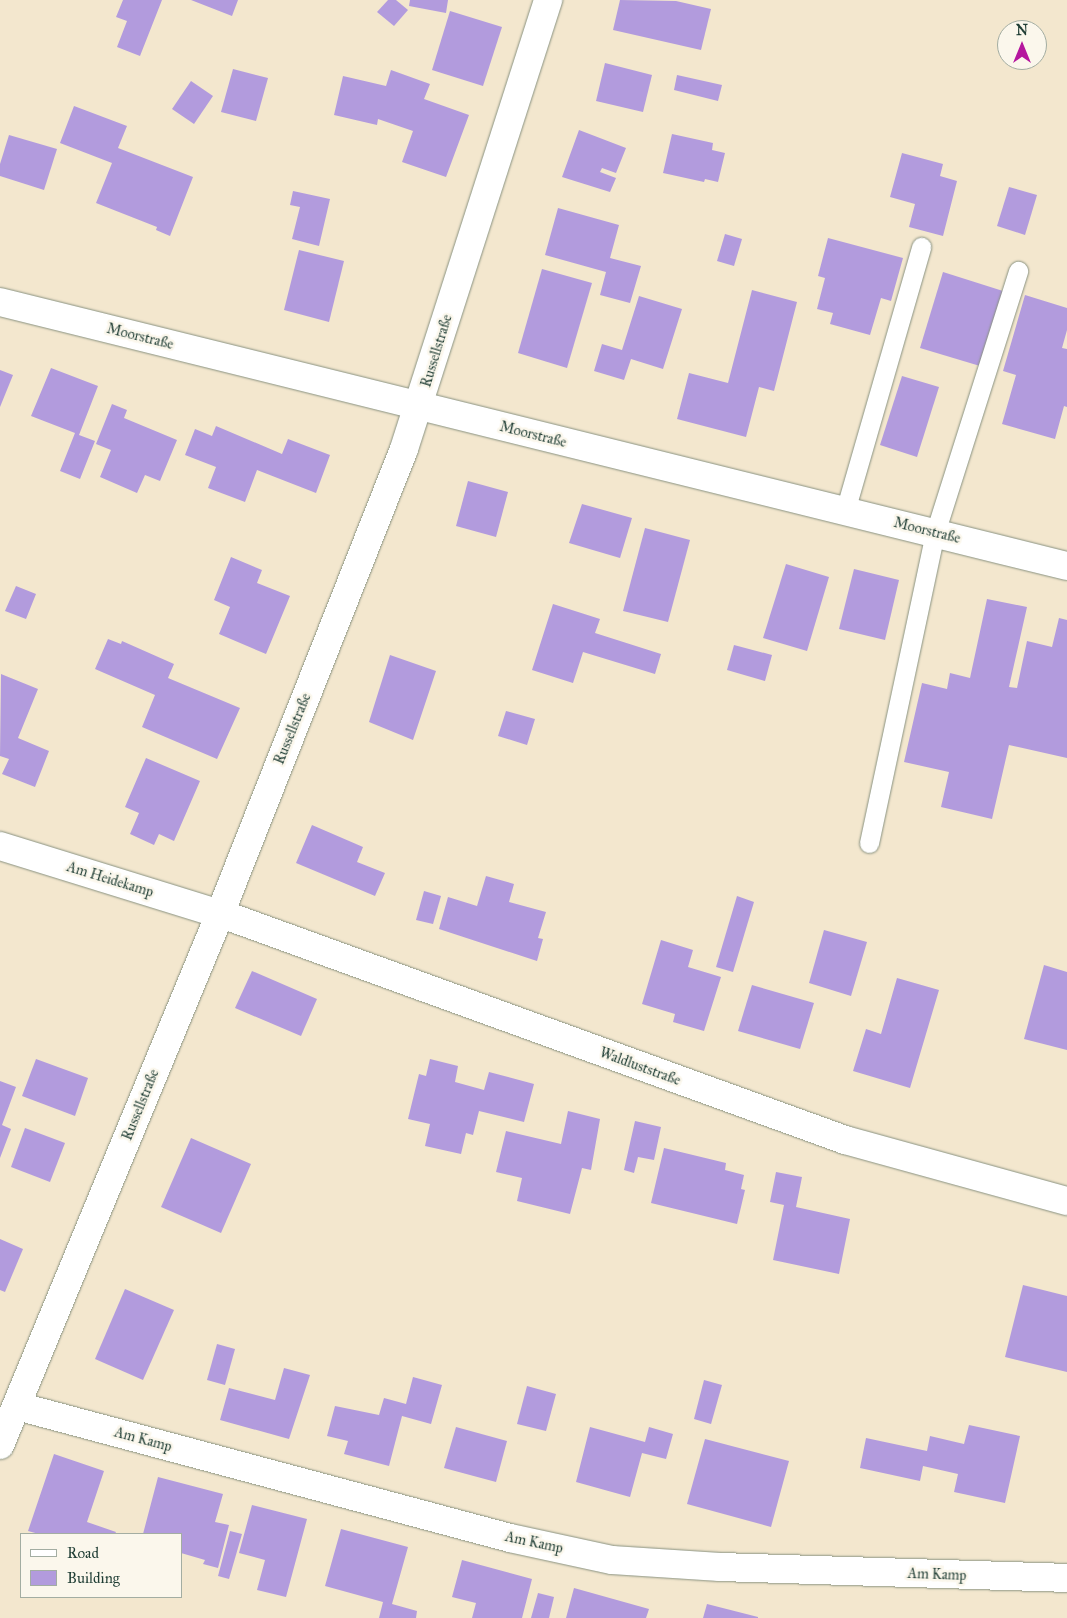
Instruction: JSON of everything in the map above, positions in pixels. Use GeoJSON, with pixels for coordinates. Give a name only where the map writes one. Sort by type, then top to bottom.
{"type":"FeatureCollection","features":[{"type":"Feature","properties":{"kind":"street","name":"Russellstraße"},"geometry":{"type":"LineString","coordinates":[[0,1445],[220,914],[419,407],[548,0]]}},
{"type":"Feature","properties":{"kind":"street","name":"Moorstraße"},"geometry":{"type":"LineString","coordinates":[[0,302],[1067,566]]}},
{"type":"Feature","properties":{"kind":"street","name":"Am Heidekamp"},"geometry":{"type":"LineString","coordinates":[[0,846],[220,914]]}},
{"type":"Feature","properties":{"kind":"street","name":"Waldluststraße"},"geometry":{"type":"LineString","coordinates":[[220,914],[845,1140],[1067,1201]]}},
{"type":"Feature","properties":{"kind":"street","name":"Am Kamp"},"geometry":{"type":"LineString","coordinates":[[17,1406],[510,1538],[612,1560],[720,1567],[1067,1578]]}},
{"type":"Feature","properties":{"kind":"lane"},"geometry":{"type":"LineString","coordinates":[[845,511],[921,247]]}},
{"type":"Feature","properties":{"kind":"lane"},"geometry":{"type":"LineString","coordinates":[[869,843],[935,533],[1018,271]]}},
{"type":"Feature","properties":{"kind":"building"},"geometry":{"type":"Polygon","coordinates":[[[123,0],[162,0],[140,56],[117,47],[127,21],[116,17],[123,0]]]}},
{"type":"Feature","properties":{"kind":"building"},"geometry":{"type":"Polygon","coordinates":[[[191,0],[238,0],[232,16],[191,0]]]}},
{"type":"Feature","properties":{"kind":"building"},"geometry":{"type":"Polygon","coordinates":[[[388,0],[396,0],[408,10],[394,26],[377,12],[388,0]]]}},
{"type":"Feature","properties":{"kind":"building"},"geometry":{"type":"Polygon","coordinates":[[[410,0],[448,0],[446,13],[409,6],[410,0]]]}},
{"type":"Feature","properties":{"kind":"building"},"geometry":{"type":"Polygon","coordinates":[[[620,0],[676,1],[711,9],[701,50],[613,30],[620,0]]]}},
{"type":"Feature","properties":{"kind":"building"},"geometry":{"type":"Polygon","coordinates":[[[450,11],[502,27],[483,86],[432,70],[450,11]]]}},
{"type":"Feature","properties":{"kind":"building"},"geometry":{"type":"Polygon","coordinates":[[[605,63],[652,75],[643,112],[596,101],[605,63]]]}},
{"type":"Feature","properties":{"kind":"building"},"geometry":{"type":"Polygon","coordinates":[[[233,69],[268,78],[256,121],[221,112],[233,69]]]}},
{"type":"Feature","properties":{"kind":"building"},"geometry":{"type":"Polygon","coordinates":[[[391,70],[430,84],[424,99],[469,115],[446,177],[402,162],[413,131],[378,119],[377,125],[334,115],[343,76],[386,86],[391,70]]]}},
{"type":"Feature","properties":{"kind":"building"},"geometry":{"type":"Polygon","coordinates":[[[677,75],[722,85],[718,101],[674,90],[677,75]]]}},
{"type":"Feature","properties":{"kind":"building"},"geometry":{"type":"Polygon","coordinates":[[[191,81],[213,96],[194,124],[172,109],[191,81]]]}},
{"type":"Feature","properties":{"kind":"building"},"geometry":{"type":"Polygon","coordinates":[[[74,106],[127,126],[118,148],[193,177],[170,236],[156,230],[157,227],[96,203],[112,163],[60,143],[74,106]]]}},
{"type":"Feature","properties":{"kind":"building"},"geometry":{"type":"Polygon","coordinates":[[[579,130],[626,148],[616,173],[602,168],[600,172],[616,178],[610,192],[562,177],[579,130]]]}},
{"type":"Feature","properties":{"kind":"building"},"geometry":{"type":"Polygon","coordinates":[[[672,134],[713,143],[712,150],[725,153],[718,182],[705,179],[704,182],[663,173],[672,134]]]}},
{"type":"Feature","properties":{"kind":"building"},"geometry":{"type":"Polygon","coordinates":[[[9,135],[57,149],[44,190],[0,176],[0,164],[9,135]]]}},
{"type":"Feature","properties":{"kind":"building"},"geometry":{"type":"Polygon","coordinates":[[[902,153],[943,164],[940,176],[957,181],[943,236],[909,227],[915,204],[890,197],[902,153]]]}},
{"type":"Feature","properties":{"kind":"building"},"geometry":{"type":"Polygon","coordinates":[[[1009,187],[1037,195],[1025,235],[997,226],[1009,187]]]}},
{"type":"Feature","properties":{"kind":"building"},"geometry":{"type":"Polygon","coordinates":[[[293,191],[330,199],[319,246],[292,239],[300,207],[290,205],[293,191]]]}},
{"type":"Feature","properties":{"kind":"building"},"geometry":{"type":"Polygon","coordinates":[[[558,208],[619,225],[610,258],[641,266],[630,303],[600,295],[606,272],[545,255],[558,208]]]}},
{"type":"Feature","properties":{"kind":"building"},"geometry":{"type":"Polygon","coordinates":[[[725,234],[742,239],[734,266],[717,261],[725,234]]]}},
{"type":"Feature","properties":{"kind":"building"},"geometry":{"type":"Polygon","coordinates":[[[828,238],[903,258],[891,301],[881,298],[870,335],[830,324],[833,313],[817,309],[825,278],[818,276],[828,238]]]}},
{"type":"Feature","properties":{"kind":"building"},"geometry":{"type":"Polygon","coordinates":[[[299,250],[344,261],[329,322],[284,310],[299,250]]]}},
{"type":"Feature","properties":{"kind":"building"},"geometry":{"type":"Polygon","coordinates":[[[542,269],[592,283],[567,368],[518,353],[542,269]]]}},
{"type":"Feature","properties":{"kind":"building"},"geometry":{"type":"Polygon","coordinates":[[[943,272],[1003,291],[980,366],[920,348],[943,272]]]}},
{"type":"Feature","properties":{"kind":"building"},"geometry":{"type":"Polygon","coordinates":[[[752,290],[797,302],[774,391],[759,387],[746,437],[677,419],[689,373],[728,383],[752,290]]]}},
{"type":"Feature","properties":{"kind":"building"},"geometry":{"type":"Polygon","coordinates":[[[1025,295],[1067,308],[1067,330],[1062,348],[1067,349],[1067,407],[1064,406],[1055,439],[1002,424],[1016,375],[1003,371],[1025,295]]]}},
{"type":"Feature","properties":{"kind":"building"},"geometry":{"type":"Polygon","coordinates":[[[639,296],[682,309],[663,369],[631,359],[624,380],[594,371],[602,344],[622,350],[639,296]]]}},
{"type":"Feature","properties":{"kind":"building"},"geometry":{"type":"Polygon","coordinates":[[[51,368],[98,386],[79,435],[95,441],[80,479],[60,471],[75,433],[31,416],[51,368]]]}},
{"type":"Feature","properties":{"kind":"building"},"geometry":{"type":"Polygon","coordinates":[[[0,370],[13,375],[0,407],[0,370]]]}},
{"type":"Feature","properties":{"kind":"building"},"geometry":{"type":"Polygon","coordinates":[[[902,376],[939,387],[917,457],[880,445],[902,376]]]}},
{"type":"Feature","properties":{"kind":"building"},"geometry":{"type":"Polygon","coordinates":[[[112,404],[127,410],[124,418],[177,440],[160,481],[145,475],[137,493],[100,477],[111,450],[96,444],[112,404]]]}},
{"type":"Feature","properties":{"kind":"building"},"geometry":{"type":"Polygon","coordinates":[[[216,426],[282,454],[288,439],[330,455],[316,493],[257,470],[245,502],[208,488],[216,467],[185,455],[195,429],[212,436],[216,426]]]}},
{"type":"Feature","properties":{"kind":"building"},"geometry":{"type":"Polygon","coordinates":[[[468,481],[508,492],[496,537],[456,526],[468,481]]]}},
{"type":"Feature","properties":{"kind":"building"},"geometry":{"type":"Polygon","coordinates":[[[582,504],[632,518],[620,558],[569,543],[582,504]]]}},
{"type":"Feature","properties":{"kind":"building"},"geometry":{"type":"Polygon","coordinates":[[[645,528],[690,540],[668,622],[623,611],[645,528]]]}},
{"type":"Feature","properties":{"kind":"building"},"geometry":{"type":"Polygon","coordinates":[[[231,557],[262,570],[257,583],[290,596],[266,654],[219,634],[230,607],[214,600],[231,557]]]}},
{"type":"Feature","properties":{"kind":"building"},"geometry":{"type":"Polygon","coordinates":[[[786,564],[829,577],[807,651],[763,638],[786,564]]]}},
{"type":"Feature","properties":{"kind":"building"},"geometry":{"type":"Polygon","coordinates":[[[854,569],[899,580],[885,640],[839,629],[854,569]]]}},
{"type":"Feature","properties":{"kind":"building"},"geometry":{"type":"Polygon","coordinates":[[[16,586],[36,594],[26,619],[5,611],[16,586]]]}},
{"type":"Feature","properties":{"kind":"building"},"geometry":{"type":"Polygon","coordinates":[[[987,599],[1027,607],[1009,687],[1017,688],[1027,641],[1052,647],[1059,618],[1067,620],[1067,758],[1009,745],[992,819],[941,807],[949,772],[904,762],[922,683],[947,689],[950,673],[970,678],[987,599]]]}},
{"type":"Feature","properties":{"kind":"building"},"geometry":{"type":"Polygon","coordinates":[[[553,604],[600,619],[595,633],[661,654],[655,674],[583,652],[573,683],[532,670],[553,604]]]}},
{"type":"Feature","properties":{"kind":"building"},"geometry":{"type":"Polygon","coordinates":[[[108,639],[121,644],[122,641],[174,664],[168,678],[240,708],[217,759],[142,727],[155,695],[95,669],[108,639]]]}},
{"type":"Feature","properties":{"kind":"building"},"geometry":{"type":"Polygon","coordinates":[[[734,645],[772,655],[765,681],[727,670],[734,645]]]}},
{"type":"Feature","properties":{"kind":"building"},"geometry":{"type":"Polygon","coordinates":[[[390,655],[436,671],[413,740],[369,722],[390,655]]]}},
{"type":"Feature","properties":{"kind":"building"},"geometry":{"type":"Polygon","coordinates":[[[1,674],[38,689],[18,738],[49,751],[35,787],[2,774],[9,759],[0,756],[1,674]]]}},
{"type":"Feature","properties":{"kind":"building"},"geometry":{"type":"Polygon","coordinates":[[[506,711],[535,719],[527,745],[498,736],[506,711]]]}},
{"type":"Feature","properties":{"kind":"building"},"geometry":{"type":"Polygon","coordinates":[[[146,758],[200,781],[174,841],[159,834],[154,845],[130,834],[139,813],[125,807],[146,758]]]}},
{"type":"Feature","properties":{"kind":"building"},"geometry":{"type":"Polygon","coordinates":[[[312,825],[363,847],[357,862],[385,873],[375,896],[296,863],[312,825]]]}},
{"type":"Feature","properties":{"kind":"building"},"geometry":{"type":"Polygon","coordinates":[[[486,876],[514,884],[509,902],[546,912],[538,938],[543,939],[537,961],[439,929],[448,897],[477,906],[486,876]]]}},
{"type":"Feature","properties":{"kind":"building"},"geometry":{"type":"Polygon","coordinates":[[[424,891],[441,896],[433,924],[416,920],[424,891]]]}},
{"type":"Feature","properties":{"kind":"building"},"geometry":{"type":"Polygon","coordinates":[[[737,896],[754,902],[733,972],[716,967],[737,896]]]}},
{"type":"Feature","properties":{"kind":"building"},"geometry":{"type":"Polygon","coordinates":[[[824,930],[867,942],[851,996],[809,983],[824,930]]]}},
{"type":"Feature","properties":{"kind":"building"},"geometry":{"type":"Polygon","coordinates":[[[661,940],[693,950],[688,967],[721,977],[704,1031],[673,1022],[675,1014],[642,1004],[661,940]]]}},
{"type":"Feature","properties":{"kind":"building"},"geometry":{"type":"Polygon","coordinates":[[[1044,965],[1067,972],[1067,1050],[1024,1039],[1044,965]]]}},
{"type":"Feature","properties":{"kind":"building"},"geometry":{"type":"Polygon","coordinates":[[[252,971],[317,999],[301,1036],[235,1008],[252,971]]]}},
{"type":"Feature","properties":{"kind":"building"},"geometry":{"type":"Polygon","coordinates":[[[897,978],[939,990],[910,1088],[853,1071],[866,1029],[881,1034],[897,978]]]}},
{"type":"Feature","properties":{"kind":"building"},"geometry":{"type":"Polygon","coordinates":[[[752,985],[814,1003],[800,1049],[738,1031],[752,985]]]}},
{"type":"Feature","properties":{"kind":"building"},"geometry":{"type":"Polygon","coordinates":[[[36,1059],[88,1078],[75,1116],[22,1096],[36,1059]]]}},
{"type":"Feature","properties":{"kind":"building"},"geometry":{"type":"Polygon","coordinates":[[[430,1059],[458,1066],[455,1082],[484,1090],[489,1072],[534,1084],[524,1122],[479,1111],[473,1135],[466,1133],[461,1154],[425,1146],[430,1124],[408,1119],[419,1074],[426,1076],[430,1059]]]}},
{"type":"Feature","properties":{"kind":"building"},"geometry":{"type":"Polygon","coordinates":[[[0,1081],[16,1087],[2,1125],[11,1129],[0,1158],[0,1081]]]}},
{"type":"Feature","properties":{"kind":"building"},"geometry":{"type":"Polygon","coordinates":[[[568,1111],[600,1119],[591,1170],[582,1168],[570,1214],[517,1201],[522,1178],[496,1172],[506,1131],[561,1144],[568,1111]]]}},
{"type":"Feature","properties":{"kind":"building"},"geometry":{"type":"Polygon","coordinates":[[[635,1121],[661,1127],[654,1160],[638,1157],[634,1173],[624,1170],[635,1121]]]}},
{"type":"Feature","properties":{"kind":"building"},"geometry":{"type":"Polygon","coordinates":[[[25,1128],[65,1143],[50,1182],[11,1167],[25,1128]]]}},
{"type":"Feature","properties":{"kind":"building"},"geometry":{"type":"Polygon","coordinates":[[[191,1138],[251,1164],[221,1233],[161,1207],[191,1138]]]}},
{"type":"Feature","properties":{"kind":"building"},"geometry":{"type":"Polygon","coordinates":[[[664,1148],[726,1163],[725,1170],[744,1175],[741,1189],[745,1190],[737,1224],[651,1203],[664,1148]]]}},
{"type":"Feature","properties":{"kind":"building"},"geometry":{"type":"Polygon","coordinates":[[[776,1172],[802,1177],[796,1207],[850,1219],[839,1274],[773,1260],[784,1205],[770,1202],[776,1172]]]}},
{"type":"Feature","properties":{"kind":"building"},"geometry":{"type":"Polygon","coordinates":[[[0,1239],[23,1249],[5,1292],[0,1290],[0,1239]]]}},
{"type":"Feature","properties":{"kind":"building"},"geometry":{"type":"Polygon","coordinates":[[[1023,1285],[1067,1296],[1067,1372],[1005,1357],[1023,1285]]]}},
{"type":"Feature","properties":{"kind":"building"},"geometry":{"type":"Polygon","coordinates":[[[125,1289],[174,1310],[143,1380],[95,1359],[125,1289]]]}},
{"type":"Feature","properties":{"kind":"building"},"geometry":{"type":"Polygon","coordinates":[[[217,1344],[235,1349],[225,1385],[207,1380],[217,1344]]]}},
{"type":"Feature","properties":{"kind":"building"},"geometry":{"type":"Polygon","coordinates":[[[284,1368],[310,1375],[289,1439],[220,1420],[229,1388],[275,1400],[284,1368]]]}},
{"type":"Feature","properties":{"kind":"building"},"geometry":{"type":"Polygon","coordinates":[[[413,1377],[442,1385],[431,1424],[402,1416],[389,1466],[344,1454],[348,1441],[327,1436],[335,1406],[379,1415],[384,1398],[406,1404],[413,1377]]]}},
{"type":"Feature","properties":{"kind":"building"},"geometry":{"type":"Polygon","coordinates":[[[704,1380],[722,1385],[711,1424],[694,1419],[704,1380]]]}},
{"type":"Feature","properties":{"kind":"building"},"geometry":{"type":"Polygon","coordinates":[[[527,1386],[556,1394],[546,1431],[517,1424],[527,1386]]]}},
{"type":"Feature","properties":{"kind":"building"},"geometry":{"type":"Polygon","coordinates":[[[969,1425],[1020,1436],[1005,1503],[954,1492],[958,1474],[923,1466],[920,1481],[860,1468],[866,1438],[927,1451],[930,1436],[964,1444],[969,1425]]]}},
{"type":"Feature","properties":{"kind":"building"},"geometry":{"type":"Polygon","coordinates":[[[456,1427],[507,1441],[496,1482],[444,1468],[456,1427]]]}},
{"type":"Feature","properties":{"kind":"building"},"geometry":{"type":"Polygon","coordinates":[[[590,1427],[645,1442],[649,1427],[673,1434],[666,1459],[642,1453],[630,1497],[576,1482],[590,1427]]]}},
{"type":"Feature","properties":{"kind":"building"},"geometry":{"type":"Polygon","coordinates":[[[705,1439],[789,1461],[771,1527],[687,1504],[705,1439]]]}},
{"type":"Feature","properties":{"kind":"building"},"geometry":{"type":"Polygon","coordinates":[[[54,1454],[104,1471],[87,1522],[116,1533],[35,1533],[28,1531],[54,1454]]]}},
{"type":"Feature","properties":{"kind":"building"},"geometry":{"type":"Polygon","coordinates":[[[158,1477],[223,1494],[215,1522],[229,1525],[218,1568],[203,1564],[205,1560],[182,1553],[182,1533],[143,1533],[158,1477]]]}},
{"type":"Feature","properties":{"kind":"building"},"geometry":{"type":"Polygon","coordinates":[[[252,1505],[307,1519],[286,1597],[257,1590],[265,1560],[239,1553],[252,1505]]]}},
{"type":"Feature","properties":{"kind":"building"},"geometry":{"type":"Polygon","coordinates":[[[341,1529],[408,1547],[392,1604],[417,1611],[416,1618],[379,1618],[383,1602],[325,1586],[341,1529]]]}},
{"type":"Feature","properties":{"kind":"building"},"geometry":{"type":"Polygon","coordinates":[[[230,1531],[242,1534],[229,1579],[218,1576],[230,1531]]]}},
{"type":"Feature","properties":{"kind":"building"},"geometry":{"type":"Polygon","coordinates":[[[462,1560],[532,1579],[522,1618],[472,1618],[476,1603],[452,1597],[462,1560]]]}},
{"type":"Feature","properties":{"kind":"building"},"geometry":{"type":"Polygon","coordinates":[[[574,1588],[649,1609],[646,1618],[566,1618],[574,1588]]]}},
{"type":"Feature","properties":{"kind":"building"},"geometry":{"type":"Polygon","coordinates":[[[538,1593],[554,1597],[549,1618],[531,1618],[538,1593]]]}},
{"type":"Feature","properties":{"kind":"building"},"geometry":{"type":"Polygon","coordinates":[[[707,1604],[758,1617],[758,1618],[703,1618],[707,1604]]]}}]}
